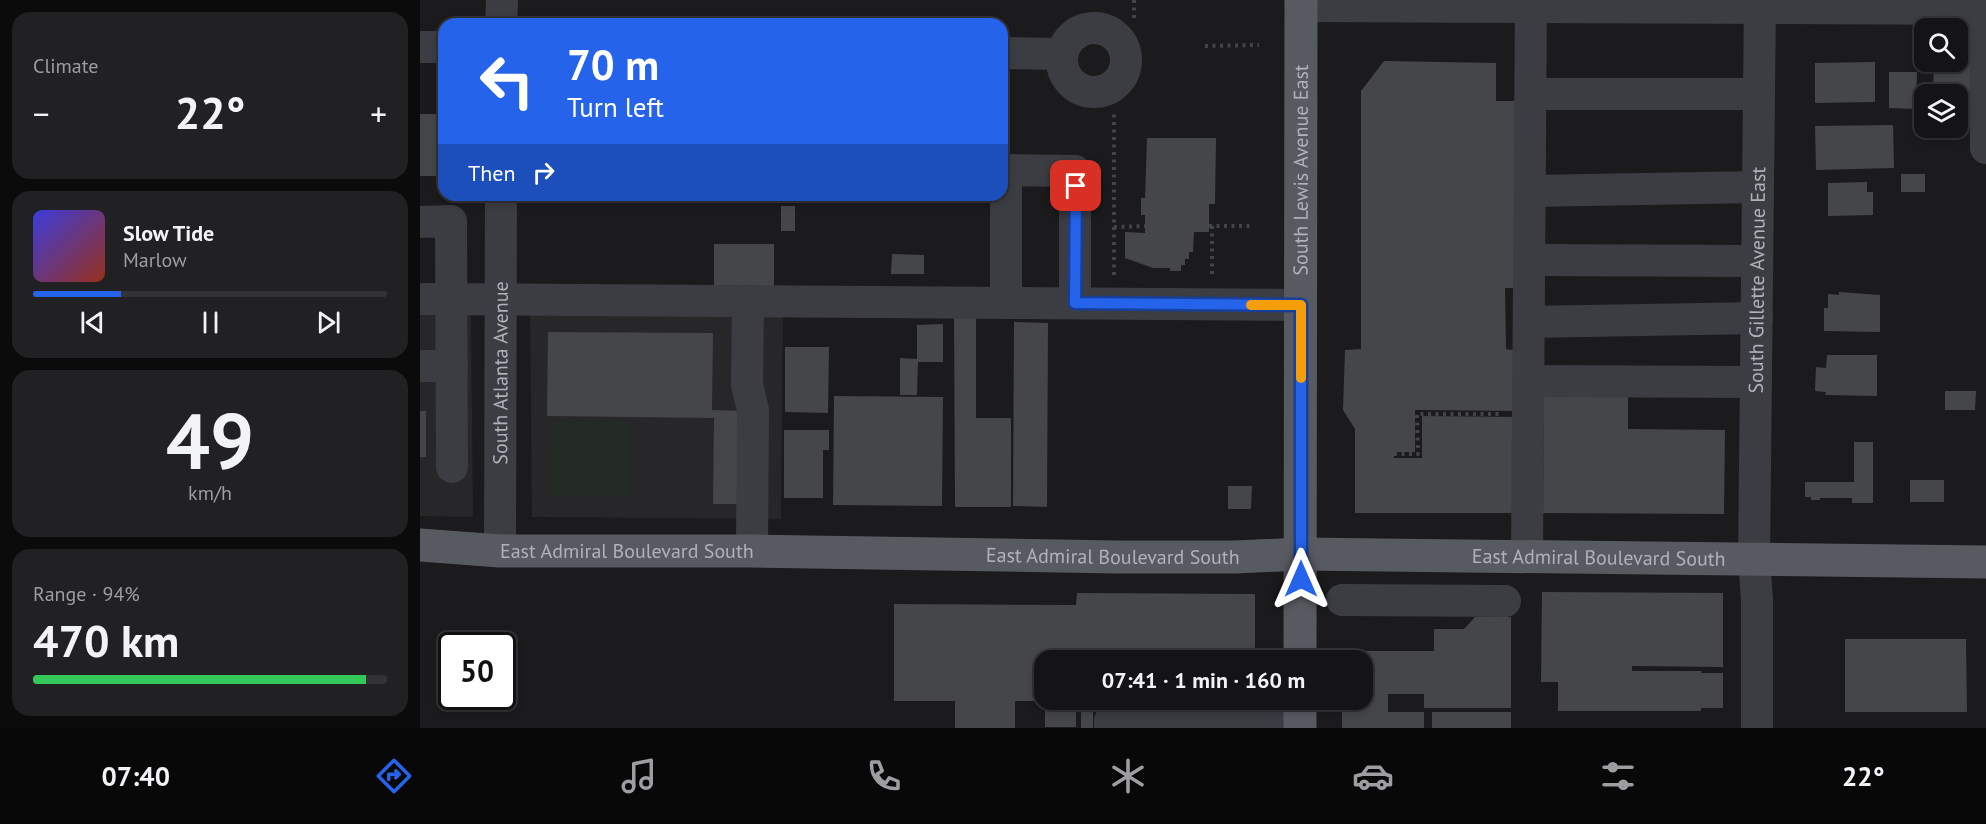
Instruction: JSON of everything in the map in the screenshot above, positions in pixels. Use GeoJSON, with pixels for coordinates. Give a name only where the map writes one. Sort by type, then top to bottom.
{"type":"FeatureCollection","features":[{"type":"Feature","properties":{"kind":"main road","name":"South Lewis Avenue East"},"geometry":{"type":"LineString","coordinates":[[1300,650],[1301,3]]}},
{"type":"Feature","properties":{"kind":"main road","name":"East Admiral Boulevard South"},"geometry":{"type":"LineString","coordinates":[[420,545],[500,551],[752,551],[1117,557],[1235,557],[1301,554],[1986,562]]}},
{"type":"Feature","properties":{"kind":"street"},"geometry":{"type":"LineString","coordinates":[[501,18],[502,0]]}},
{"type":"Feature","properties":{"kind":"street"},"geometry":{"type":"LineString","coordinates":[[1301,3],[1760,4],[1986,9],[1986,148]]}},
{"type":"Feature","properties":{"kind":"street"},"geometry":{"type":"LineString","coordinates":[[1527,557],[1531,3]]}},
{"type":"Feature","properties":{"kind":"street","name":"South Gillette Avenue East"},"geometry":{"type":"LineString","coordinates":[[1757,728],[1757,600],[1754,559],[1760,4]]}},
{"type":"Feature","properties":{"kind":"street"},"geometry":{"type":"LineString","coordinates":[[420,47],[438,47]]}},
{"type":"Feature","properties":{"kind":"street"},"geometry":{"type":"LineString","coordinates":[[1008,54],[1062,54]]}},
{"type":"Feature","properties":{"kind":"street"},"geometry":{"type":"LineString","coordinates":[[1531,94],[1759,94]]}},
{"type":"Feature","properties":{"kind":"street"},"geometry":{"type":"LineString","coordinates":[[1008,170],[1076,171],[1075,303]]}},
{"type":"Feature","properties":{"kind":"street"},"geometry":{"type":"LineString","coordinates":[[1530,191],[1758,187]]}},
{"type":"Feature","properties":{"kind":"street","name":"South Atlanta Avenue"},"geometry":{"type":"LineString","coordinates":[[500,551],[501,201]]}},
{"type":"Feature","properties":{"kind":"street"},"geometry":{"type":"LineString","coordinates":[[1006,201],[1006,303]]}},
{"type":"Feature","properties":{"kind":"street"},"geometry":{"type":"LineString","coordinates":[[420,222],[451,221],[452,467]]}},
{"type":"Feature","properties":{"kind":"street"},"geometry":{"type":"LineString","coordinates":[[1530,260],[1757,261]]}},
{"type":"Feature","properties":{"kind":"street"},"geometry":{"type":"LineString","coordinates":[[420,299],[1301,305]]}},
{"type":"Feature","properties":{"kind":"street"},"geometry":{"type":"LineString","coordinates":[[748,301],[747,385],[753,410],[752,551]]}},
{"type":"Feature","properties":{"kind":"street"},"geometry":{"type":"LineString","coordinates":[[1529,322],[1757,318]]}},
{"type":"Feature","properties":{"kind":"street"},"geometry":{"type":"LineString","coordinates":[[420,366],[452,366]]}},
{"type":"Feature","properties":{"kind":"street"},"geometry":{"type":"LineString","coordinates":[[1529,381],[1756,382]]}},
{"type":"Feature","properties":{"kind":"street"},"geometry":{"type":"LineString","coordinates":[[1409,555],[1410,601]]}},
{"type":"Feature","properties":{"kind":"street"},"geometry":{"type":"LineString","coordinates":[[1342,600],[1504,601]]}},
{"type":"Feature","properties":{"kind":"street"},"geometry":{"type":"LineString","coordinates":[[1110,728],[1110,721],[1300,715]]}},
{"type":"Feature","properties":{"kind":"path"},"geometry":{"type":"LineString","coordinates":[[1134,0],[1134,18]]}},
{"type":"Feature","properties":{"kind":"path"},"geometry":{"type":"LineString","coordinates":[[1205,45],[1259,45]]}},
{"type":"Feature","properties":{"kind":"path"},"geometry":{"type":"LineString","coordinates":[[1114,114],[1114,275]]}},
{"type":"Feature","properties":{"kind":"path"},"geometry":{"type":"LineString","coordinates":[[1114,227],[1145,226]]}},
{"type":"Feature","properties":{"kind":"path"},"geometry":{"type":"LineString","coordinates":[[1212,274],[1210,226],[1251,226]]}},
{"type":"Feature","properties":{"kind":"path"},"geometry":{"type":"LineString","coordinates":[[1394,454],[1418,454],[1418,414],[1528,414]]}},
{"type":"Feature","properties":{"kind":"shaded area"},"geometry":{"type":"Polygon","coordinates":[[[530,309],[783,311],[781,519],[532,517],[530,309]]]}},
{"type":"Feature","properties":{"kind":"shaded area"},"geometry":{"type":"Polygon","coordinates":[[[471,311],[473,517],[420,516],[420,312],[471,311]]]}},
{"type":"Feature","properties":{"kind":"shaded area"},"geometry":{"type":"Polygon","coordinates":[[[551,422],[629,422],[628,496],[550,496],[551,422]]]}},
{"type":"Feature","properties":{"kind":"building"},"geometry":{"type":"Polygon","coordinates":[[[1968,58],[1975,58],[1974,128],[1968,128],[1968,84],[1933,84],[1934,72],[1968,72],[1968,58]]]}},
{"type":"Feature","properties":{"kind":"building"},"geometry":{"type":"Polygon","coordinates":[[[1384,61],[1496,63],[1496,101],[1518,101],[1517,288],[1505,288],[1506,349],[1519,351],[1519,411],[1415,410],[1415,452],[1394,452],[1394,458],[1422,458],[1422,416],[1519,417],[1518,513],[1355,513],[1355,429],[1343,410],[1345,350],[1361,349],[1361,91],[1384,61]]]}},
{"type":"Feature","properties":{"kind":"building"},"geometry":{"type":"Polygon","coordinates":[[[1875,62],[1875,102],[1815,103],[1815,63],[1875,62]]]}},
{"type":"Feature","properties":{"kind":"building"},"geometry":{"type":"Polygon","coordinates":[[[1889,72],[1917,72],[1917,84],[1914,84],[1914,109],[1889,108],[1889,72]]]}},
{"type":"Feature","properties":{"kind":"building"},"geometry":{"type":"Polygon","coordinates":[[[420,114],[438,114],[438,176],[420,176],[420,114]]]}},
{"type":"Feature","properties":{"kind":"building"},"geometry":{"type":"Polygon","coordinates":[[[1893,125],[1894,168],[1816,170],[1815,126],[1893,125]]]}},
{"type":"Feature","properties":{"kind":"building"},"geometry":{"type":"Polygon","coordinates":[[[1147,138],[1216,138],[1215,204],[1209,204],[1209,232],[1194,232],[1193,252],[1189,252],[1189,259],[1185,259],[1185,265],[1181,265],[1181,271],[1170,271],[1170,268],[1153,268],[1125,258],[1125,232],[1145,233],[1145,215],[1141,215],[1141,198],[1145,198],[1147,138]]]}},
{"type":"Feature","properties":{"kind":"building"},"geometry":{"type":"Polygon","coordinates":[[[1901,174],[1925,174],[1925,192],[1901,192],[1901,174]]]}},
{"type":"Feature","properties":{"kind":"building"},"geometry":{"type":"Polygon","coordinates":[[[1867,182],[1867,192],[1873,192],[1873,215],[1828,216],[1828,183],[1867,182]]]}},
{"type":"Feature","properties":{"kind":"building"},"geometry":{"type":"Polygon","coordinates":[[[781,206],[795,206],[795,231],[781,231],[781,206]]]}},
{"type":"Feature","properties":{"kind":"building"},"geometry":{"type":"Polygon","coordinates":[[[714,244],[774,244],[774,292],[714,286],[714,244]]]}},
{"type":"Feature","properties":{"kind":"building"},"geometry":{"type":"Polygon","coordinates":[[[892,254],[924,255],[924,274],[891,274],[892,254]]]}},
{"type":"Feature","properties":{"kind":"building"},"geometry":{"type":"Polygon","coordinates":[[[1839,292],[1880,295],[1880,332],[1824,331],[1824,308],[1828,308],[1828,294],[1839,295],[1839,292]]]}},
{"type":"Feature","properties":{"kind":"building"},"geometry":{"type":"Polygon","coordinates":[[[954,310],[976,310],[976,418],[1011,418],[1011,507],[955,507],[954,310]]]}},
{"type":"Feature","properties":{"kind":"building"},"geometry":{"type":"Polygon","coordinates":[[[1014,322],[1048,323],[1047,507],[1013,506],[1014,322]]]}},
{"type":"Feature","properties":{"kind":"building"},"geometry":{"type":"Polygon","coordinates":[[[943,324],[943,362],[918,362],[917,395],[900,395],[900,358],[917,359],[917,325],[943,324]]]}},
{"type":"Feature","properties":{"kind":"building"},"geometry":{"type":"Polygon","coordinates":[[[548,332],[713,333],[712,410],[745,411],[744,504],[713,504],[714,418],[547,416],[548,332]]]}},
{"type":"Feature","properties":{"kind":"building"},"geometry":{"type":"Polygon","coordinates":[[[785,347],[829,347],[828,413],[785,412],[785,347]]]}},
{"type":"Feature","properties":{"kind":"building"},"geometry":{"type":"Polygon","coordinates":[[[1827,355],[1877,355],[1877,396],[1825,395],[1826,392],[1815,391],[1816,367],[1826,368],[1827,355]]]}},
{"type":"Feature","properties":{"kind":"building"},"geometry":{"type":"Polygon","coordinates":[[[1544,391],[1628,392],[1628,429],[1725,430],[1724,514],[1543,513],[1544,391]]]}},
{"type":"Feature","properties":{"kind":"building"},"geometry":{"type":"Polygon","coordinates":[[[1945,391],[1976,391],[1975,410],[1945,410],[1945,391]]]}},
{"type":"Feature","properties":{"kind":"building"},"geometry":{"type":"Polygon","coordinates":[[[834,396],[943,397],[942,506],[833,505],[834,396]]]}},
{"type":"Feature","properties":{"kind":"building"},"geometry":{"type":"Polygon","coordinates":[[[420,411],[426,411],[426,457],[420,457],[420,411]]]}},
{"type":"Feature","properties":{"kind":"building"},"geometry":{"type":"Polygon","coordinates":[[[784,430],[829,430],[829,450],[823,450],[823,498],[784,498],[784,430]]]}},
{"type":"Feature","properties":{"kind":"building"},"geometry":{"type":"Polygon","coordinates":[[[1854,442],[1873,442],[1873,503],[1852,503],[1852,498],[1811,500],[1811,497],[1805,497],[1805,482],[1854,482],[1854,442]]]}},
{"type":"Feature","properties":{"kind":"building"},"geometry":{"type":"Polygon","coordinates":[[[1910,480],[1944,480],[1944,502],[1910,502],[1910,480]]]}},
{"type":"Feature","properties":{"kind":"building"},"geometry":{"type":"Polygon","coordinates":[[[1228,486],[1252,486],[1251,509],[1228,509],[1228,486]]]}},
{"type":"Feature","properties":{"kind":"building"},"geometry":{"type":"Polygon","coordinates":[[[1542,592],[1723,593],[1723,667],[1632,666],[1632,671],[1723,673],[1723,708],[1701,708],[1701,711],[1558,711],[1558,682],[1541,682],[1542,592]]]}},
{"type":"Feature","properties":{"kind":"building"},"geometry":{"type":"Polygon","coordinates":[[[1077,593],[1255,594],[1255,650],[1034,650],[1034,701],[1015,701],[1015,728],[955,728],[955,701],[894,701],[894,604],[1076,605],[1077,593]]]}},
{"type":"Feature","properties":{"kind":"building"},"geometry":{"type":"Polygon","coordinates":[[[1475,617],[1511,617],[1511,708],[1424,708],[1424,694],[1388,694],[1388,712],[1424,712],[1424,728],[1342,728],[1342,710],[1373,710],[1373,651],[1434,651],[1434,629],[1464,629],[1475,617]]]}},
{"type":"Feature","properties":{"kind":"building"},"geometry":{"type":"Polygon","coordinates":[[[1845,639],[1966,639],[1967,712],[1845,712],[1845,639]]]}},
{"type":"Feature","properties":{"kind":"building"},"geometry":{"type":"Polygon","coordinates":[[[1045,710],[1076,710],[1076,727],[1045,727],[1045,710]]]}},
{"type":"Feature","properties":{"kind":"building"},"geometry":{"type":"Polygon","coordinates":[[[1081,710],[1093,710],[1093,728],[1081,728],[1081,710]]]}},
{"type":"Feature","properties":{"kind":"building"},"geometry":{"type":"Polygon","coordinates":[[[1432,712],[1511,712],[1511,728],[1432,728],[1432,712]]]}},
{"type":"Feature","properties":{"kind":"slow traffic"},"geometry":{"type":"LineString","coordinates":[[1251,305],[1301,305],[1301,378]]}},
{"type":"Feature","properties":{"kind":"route"},"geometry":{"type":"LineString","coordinates":[[1076,186],[1075,303],[1301,305],[1301,579]]}}]}
